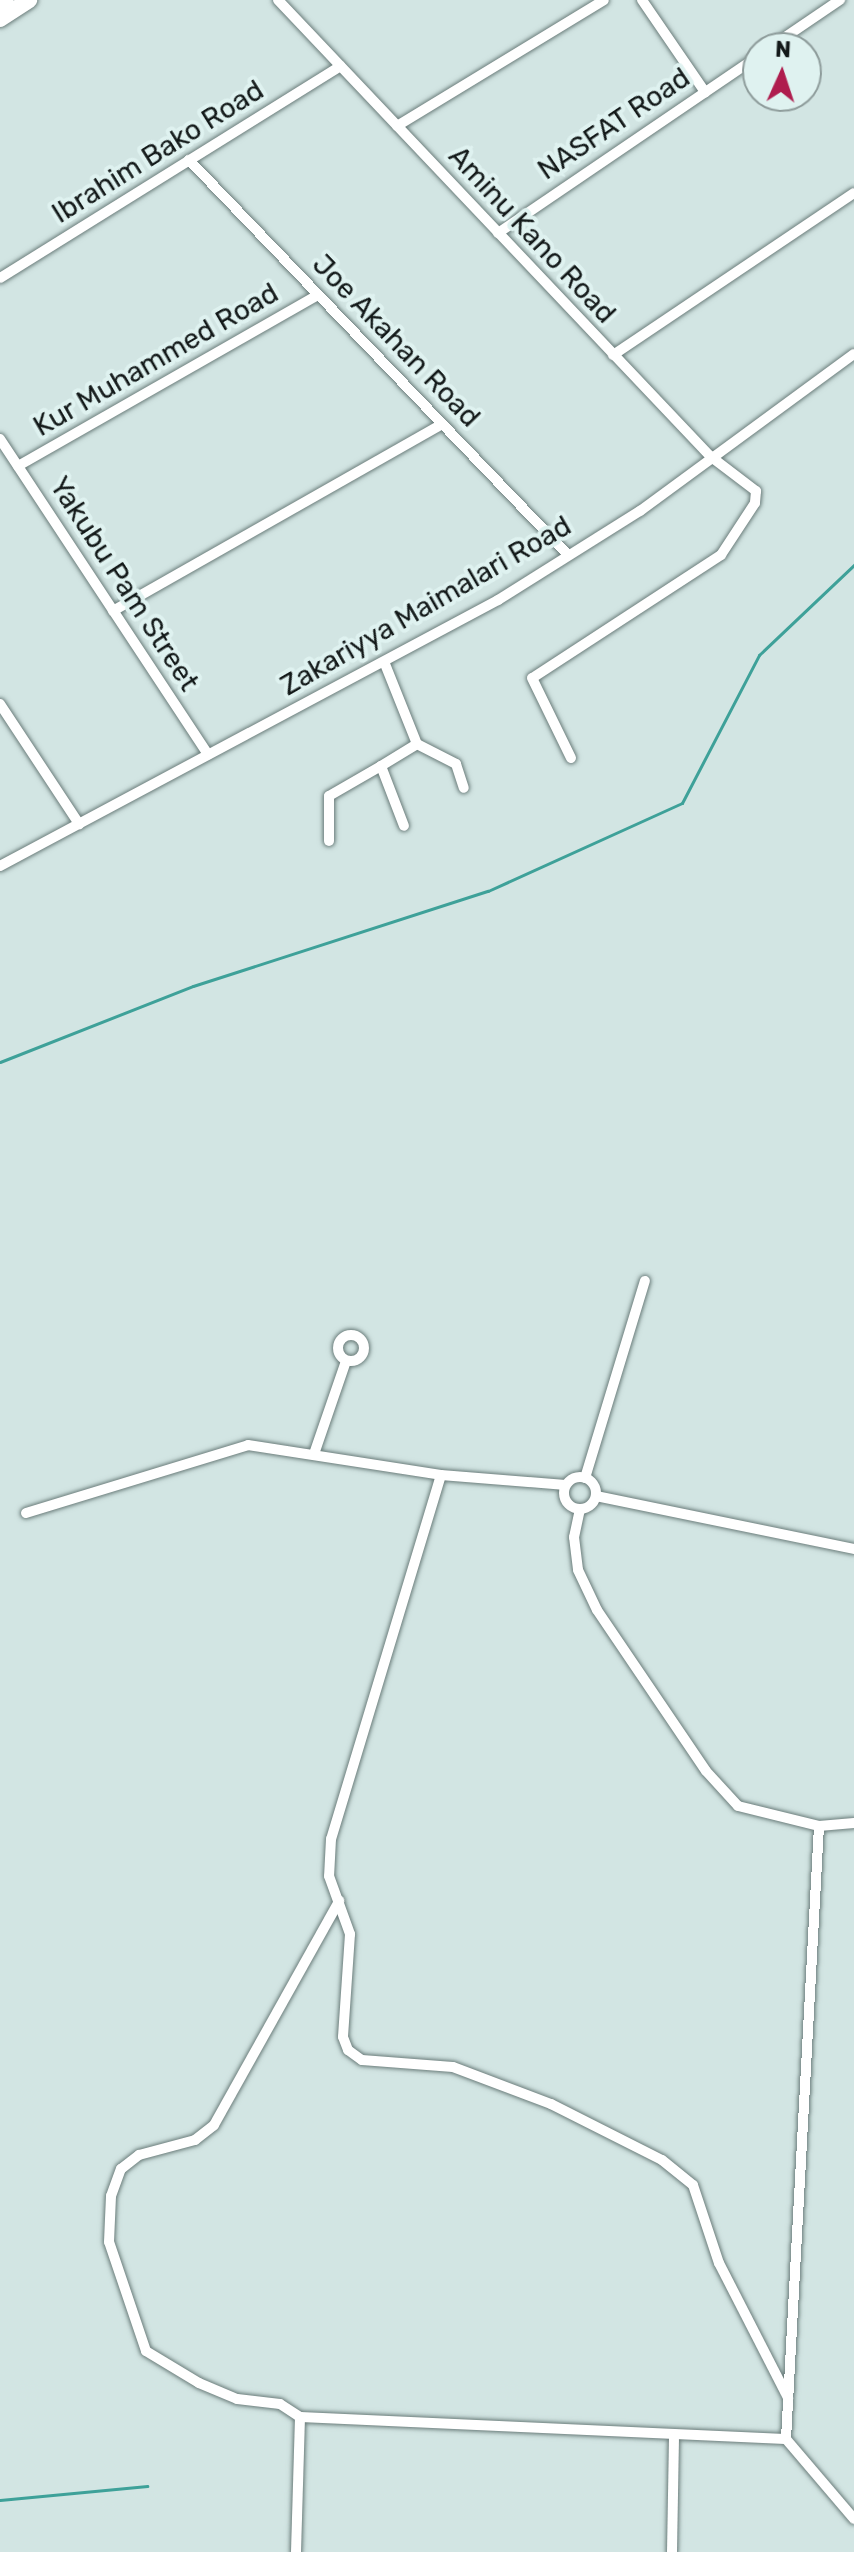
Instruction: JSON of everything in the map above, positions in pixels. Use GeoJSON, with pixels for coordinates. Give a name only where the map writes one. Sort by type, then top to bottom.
{"type":"FeatureCollection","features":[{"type":"Feature","properties":{"kind":"highway"},"geometry":{"type":"LineString","coordinates":[[0,4],[6,0]]}},
{"type":"Feature","properties":{"kind":"highway"},"geometry":{"type":"LineString","coordinates":[[0,19],[29,0]]}},
{"type":"Feature","properties":{"kind":"street","name":"Aminu Kano Road"},"geometry":{"type":"LineString","coordinates":[[278,0],[710,456],[757,496],[721,555],[532,678],[571,758]]}},
{"type":"Feature","properties":{"kind":"street"},"geometry":{"type":"LineString","coordinates":[[397,126],[604,0]]}},
{"type":"Feature","properties":{"kind":"street"},"geometry":{"type":"LineString","coordinates":[[642,0],[705,92]]}},
{"type":"Feature","properties":{"kind":"street"},"geometry":{"type":"LineString","coordinates":[[793,32],[840,0]]}},
{"type":"Feature","properties":{"kind":"street","name":"Ibrahim Bako Road"},"geometry":{"type":"LineString","coordinates":[[0,278],[340,66]]}},
{"type":"Feature","properties":{"kind":"street","name":"NASFAT Road"},"geometry":{"type":"LineString","coordinates":[[498,233],[742,67]]}},
{"type":"Feature","properties":{"kind":"street","name":"Joe Akahan Road"},"geometry":{"type":"LineString","coordinates":[[189,160],[568,555]]}},
{"type":"Feature","properties":{"kind":"street"},"geometry":{"type":"LineString","coordinates":[[613,355],[854,193]]}},
{"type":"Feature","properties":{"kind":"street","name":"Kur Muhammed Road"},"geometry":{"type":"LineString","coordinates":[[18,466],[318,295]]}},
{"type":"Feature","properties":{"kind":"street","name":"Zakariyya Maimalari Road"},"geometry":{"type":"LineString","coordinates":[[0,866],[385,664],[568,555],[640,511],[710,456],[854,354]]}},
{"type":"Feature","properties":{"kind":"street"},"geometry":{"type":"LineString","coordinates":[[113,611],[442,424]]}},
{"type":"Feature","properties":{"kind":"street","name":"Yakubu Pam Street"},"geometry":{"type":"LineString","coordinates":[[0,439],[208,755]]}},
{"type":"Feature","properties":{"kind":"street"},"geometry":{"type":"LineString","coordinates":[[385,664],[417,744],[456,764],[464,788]]}},
{"type":"Feature","properties":{"kind":"street"},"geometry":{"type":"LineString","coordinates":[[0,704],[79,824]]}},
{"type":"Feature","properties":{"kind":"street"},"geometry":{"type":"LineString","coordinates":[[329,841],[329,796],[417,744]]}},
{"type":"Feature","properties":{"kind":"street"},"geometry":{"type":"LineString","coordinates":[[381,766],[404,826]]}},
{"type":"Feature","properties":{"kind":"street"},"geometry":{"type":"LineString","coordinates":[[645,1281],[585,1478],[596,1496],[854,1549]]}},
{"type":"Feature","properties":{"kind":"street"},"geometry":{"type":"LineString","coordinates":[[314,1454],[346,1361]]}},
{"type":"Feature","properties":{"kind":"street"},"geometry":{"type":"LineString","coordinates":[[26,1513],[229,1446],[314,1454],[441,1475],[566,1485],[585,1478]]}},
{"type":"Feature","properties":{"kind":"street"},"geometry":{"type":"LineString","coordinates":[[441,1475],[331,1839],[329,1876],[350,1934],[343,2033],[348,2050],[362,2060],[453,2067],[551,2104],[662,2160],[693,2185],[719,2263],[788,2398]]}},
{"type":"Feature","properties":{"kind":"street"},"geometry":{"type":"LineString","coordinates":[[566,1485],[564,1498],[580,1509]]}},
{"type":"Feature","properties":{"kind":"street"},"geometry":{"type":"LineString","coordinates":[[596,1496],[580,1509],[574,1537],[578,1570],[597,1610],[706,1771],[738,1806],[819,1826],[854,1823]]}},
{"type":"Feature","properties":{"kind":"street"},"geometry":{"type":"LineString","coordinates":[[819,1826],[786,2439],[854,2519]]}},
{"type":"Feature","properties":{"kind":"street"},"geometry":{"type":"LineString","coordinates":[[339,1901],[214,2125],[195,2140],[139,2155],[121,2169],[111,2196],[109,2242],[146,2351],[199,2383],[237,2399],[280,2404],[300,2417],[674,2437],[786,2439]]}},
{"type":"Feature","properties":{"kind":"street"},"geometry":{"type":"LineString","coordinates":[[296,2552],[300,2417]]}},
{"type":"Feature","properties":{"kind":"street"},"geometry":{"type":"LineString","coordinates":[[672,2552],[674,2437]]}},
{"type":"Feature","properties":{"kind":"waterway"},"geometry":{"type":"LineString","coordinates":[[0,1062],[193,986],[488,891],[682,803],[759,655],[854,565]]}},
{"type":"Feature","properties":{"kind":"waterway"},"geometry":{"type":"LineString","coordinates":[[0,2500],[147,2486]]}}]}
